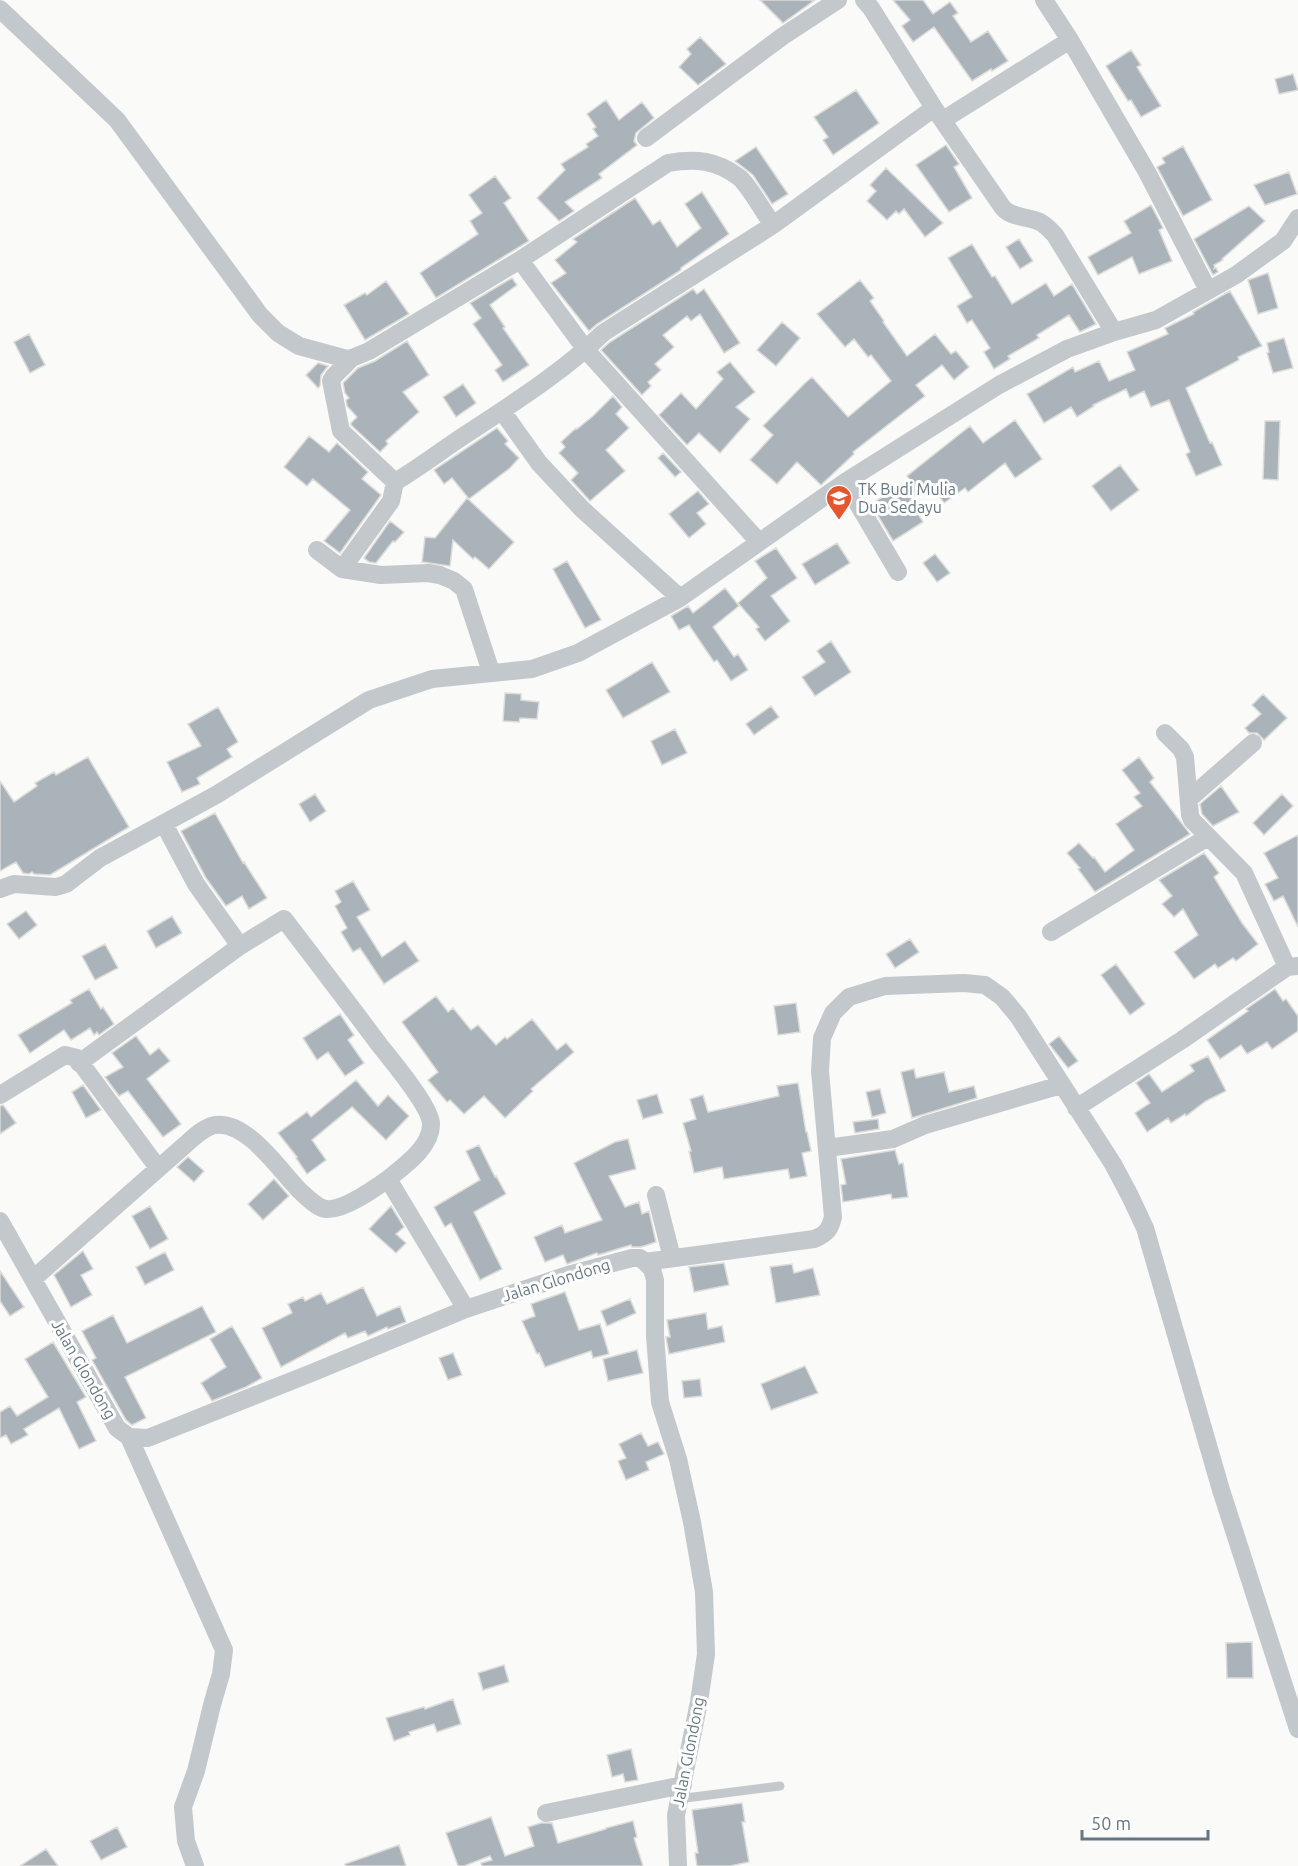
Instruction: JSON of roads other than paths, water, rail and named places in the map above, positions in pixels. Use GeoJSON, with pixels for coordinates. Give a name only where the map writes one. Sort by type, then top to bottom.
{"type":"FeatureCollection","features":[{"type":"Feature","properties":{"kind":"street"},"geometry":{"type":"LineString","coordinates":[[646,138],[783,36],[838,0]]}},
{"type":"Feature","properties":{"kind":"street"},"geometry":{"type":"LineString","coordinates":[[864,0],[872,8],[938,114],[1006,212],[1039,221],[1048,227],[1114,332]]}},
{"type":"Feature","properties":{"kind":"street"},"geometry":{"type":"LineString","coordinates":[[1044,0],[1147,172],[1208,290]]}},
{"type":"Feature","properties":{"kind":"street"},"geometry":{"type":"LineString","coordinates":[[0,9],[117,120],[260,315],[278,333],[299,346],[352,358]]}},
{"type":"Feature","properties":{"kind":"street"},"geometry":{"type":"LineString","coordinates":[[342,569],[391,501],[395,482],[502,411],[586,350],[603,333],[773,225],[938,114],[1070,40]]}},
{"type":"Feature","properties":{"kind":"street"},"geometry":{"type":"LineString","coordinates":[[395,482],[340,428],[331,381],[352,358],[369,351],[520,260],[668,163],[690,159],[717,164],[741,179],[773,225]]}},
{"type":"Feature","properties":{"kind":"street"},"geometry":{"type":"LineString","coordinates":[[0,889],[14,885],[56,887],[66,884],[100,858],[216,795],[369,700],[432,680],[532,669],[578,653],[680,598],[845,482],[999,385],[1067,349],[1156,320],[1236,275],[1283,241],[1298,218]]}},
{"type":"Feature","properties":{"kind":"street"},"geometry":{"type":"LineString","coordinates":[[520,260],[586,350],[759,542]]}},
{"type":"Feature","properties":{"kind":"street"},"geometry":{"type":"LineString","coordinates":[[502,411],[539,463],[582,509],[680,598]]}},
{"type":"Feature","properties":{"kind":"street"},"geometry":{"type":"LineString","coordinates":[[845,482],[898,572]]}},
{"type":"Feature","properties":{"kind":"street"},"geometry":{"type":"LineString","coordinates":[[317,550],[342,569],[381,575],[428,573],[454,581],[464,589],[491,672]]}},
{"type":"Feature","properties":{"kind":"street"},"geometry":{"type":"LineString","coordinates":[[1076,1108],[1292,967],[1244,873],[1192,820],[1185,757],[1181,748],[1165,733]]}},
{"type":"Feature","properties":{"kind":"street"},"geometry":{"type":"LineString","coordinates":[[1189,800],[1253,743]]}},
{"type":"Feature","properties":{"kind":"street"},"geometry":{"type":"LineString","coordinates":[[164,824],[196,884],[240,946]]}},
{"type":"Feature","properties":{"kind":"street"},"geometry":{"type":"LineString","coordinates":[[1051,932],[1208,837]]}},
{"type":"Feature","properties":{"kind":"street"},"geometry":{"type":"LineString","coordinates":[[33,1279],[158,1168],[202,1131],[214,1125],[228,1125],[240,1131],[252,1140],[307,1198],[324,1209],[334,1209],[366,1194],[409,1162],[424,1144],[431,1125],[429,1114],[404,1077],[284,919],[240,946],[79,1063]]}},
{"type":"Feature","properties":{"kind":"street"},"geometry":{"type":"LineString","coordinates":[[645,1262],[814,1239],[824,1235],[831,1228],[833,1217],[820,1071],[822,1038],[833,1013],[849,998],[885,986],[963,983],[985,985],[1002,997],[1018,1016],[1113,1164],[1144,1228],[1221,1490],[1298,1729]]}},
{"type":"Feature","properties":{"kind":"street"},"geometry":{"type":"LineString","coordinates":[[0,1095],[65,1055],[77,1058],[158,1168]]}},
{"type":"Feature","properties":{"kind":"street"},"geometry":{"type":"LineString","coordinates":[[827,1148],[893,1139],[925,1125],[1061,1085]]}},
{"type":"Feature","properties":{"kind":"street"},"geometry":{"type":"LineString","coordinates":[[388,1179],[466,1309]]}},
{"type":"Feature","properties":{"kind":"street"},"geometry":{"type":"LineString","coordinates":[[656,1195],[672,1258]]}},
{"type":"Feature","properties":{"kind":"street","name":"Jalan Glondong"},"geometry":{"type":"LineString","coordinates":[[3,1233],[33,1279],[117,1428],[129,1437],[148,1438],[466,1309],[568,1275],[632,1258],[640,1258],[645,1262],[652,1269],[655,1280],[655,1335],[660,1402],[678,1459],[704,1592],[706,1654],[676,1815],[678,1866]]}},
{"type":"Feature","properties":{"kind":"street"},"geometry":{"type":"LineString","coordinates":[[129,1437],[224,1650],[221,1674],[196,1771],[183,1807],[186,1841],[195,1866]]}},
{"type":"Feature","properties":{"kind":"street"},"geometry":{"type":"LineString","coordinates":[[546,1813],[681,1792]]}},
{"type":"Feature","properties":{"kind":"lane"},"geometry":{"type":"LineString","coordinates":[[681,1792],[780,1786]]}},
{"type":"Feature","properties":{"kind":"place","name":"TK Budi Mulia Dua Sedayu"},"geometry":{"type":"Point","coordinates":[839,521]}}]}
